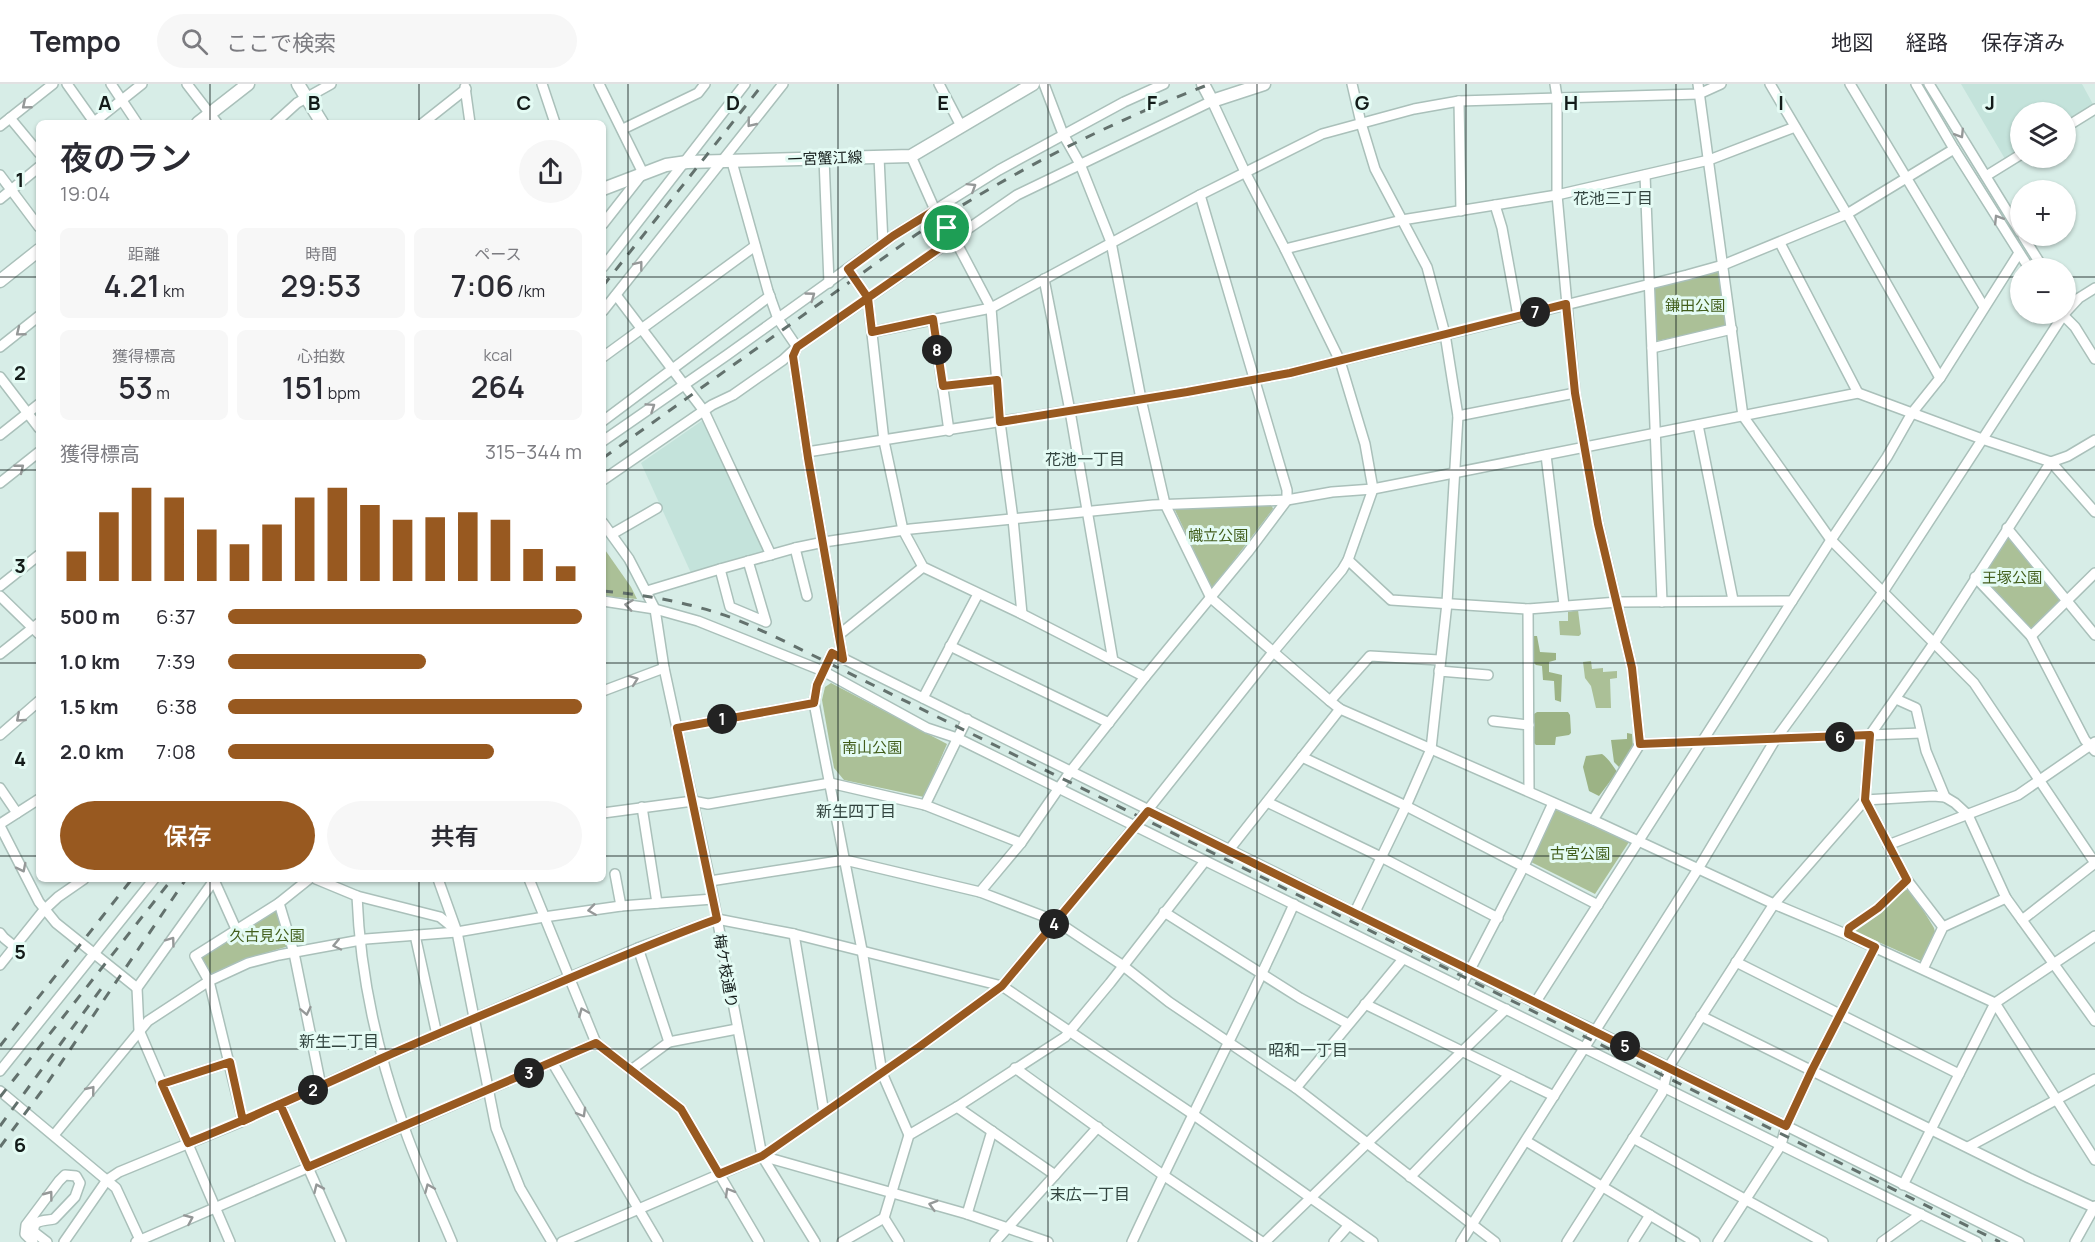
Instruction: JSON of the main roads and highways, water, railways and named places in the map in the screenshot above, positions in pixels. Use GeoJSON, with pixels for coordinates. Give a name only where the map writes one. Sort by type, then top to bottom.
{"type":"FeatureCollection","features":[{"type":"Feature","properties":{"kind":"main road"},"geometry":{"type":"LineString","coordinates":[[213,118],[248,84]]}},
{"type":"Feature","properties":{"kind":"main road"},"geometry":{"type":"LineString","coordinates":[[298,84],[320,120]]}},
{"type":"Feature","properties":{"kind":"main road","name":"一宮蟹江線"},"geometry":{"type":"LineString","coordinates":[[606,188],[666,165],[682,163],[911,156],[1033,84]]}},
{"type":"Feature","properties":{"kind":"main road"},"geometry":{"type":"LineString","coordinates":[[1203,84],[1212,102],[1264,84]]}},
{"type":"Feature","properties":{"kind":"main road"},"geometry":{"type":"LineString","coordinates":[[0,280],[36,252]]}},
{"type":"Feature","properties":{"kind":"railway"},"geometry":{"type":"LineString","coordinates":[[606,282],[763,84]]}},
{"type":"Feature","properties":{"kind":"railway"},"geometry":{"type":"LineString","coordinates":[[606,456],[917,234],[987,190],[1096,133],[1210,84]]}},
{"type":"Feature","properties":{"kind":"railway"},"geometry":{"type":"LineString","coordinates":[[606,591],[653,597],[703,608],[773,636],[2000,1242]]}},
{"type":"Feature","properties":{"kind":"railway"},"geometry":{"type":"LineString","coordinates":[[0,1046],[130,882]]}},
{"type":"Feature","properties":{"kind":"railway"},"geometry":{"type":"LineString","coordinates":[[0,1097],[170,882]]}},
{"type":"Feature","properties":{"kind":"railway"},"geometry":{"type":"LineString","coordinates":[[0,1147],[44,1088],[184,882]]}},
{"type":"Feature","properties":{"kind":"railway"},"geometry":{"type":"LineString","coordinates":[[0,1126],[101,989]]}},
{"type":"Feature","properties":{"kind":"district","name":"花池三丁目"},"geometry":{"type":"Point","coordinates":[1613,198]}},
{"type":"Feature","properties":{"kind":"district","name":"花池一丁目"},"geometry":{"type":"Point","coordinates":[1085,459]}},
{"type":"Feature","properties":{"kind":"district","name":"新生四丁目"},"geometry":{"type":"Point","coordinates":[856,811]}},
{"type":"Feature","properties":{"kind":"district","name":"新生二丁目"},"geometry":{"type":"Point","coordinates":[339,1041]}},
{"type":"Feature","properties":{"kind":"district","name":"昭和一丁目"},"geometry":{"type":"Point","coordinates":[1308,1050]}},
{"type":"Feature","properties":{"kind":"district","name":"末広一丁目"},"geometry":{"type":"Point","coordinates":[1090,1194]}},
{"type":"Feature","properties":{"kind":"park label","name":"鎌田公園"},"geometry":{"type":"Point","coordinates":[1695,305]}},
{"type":"Feature","properties":{"kind":"park label","name":"幟立公園"},"geometry":{"type":"Point","coordinates":[1218,535]}},
{"type":"Feature","properties":{"kind":"park label","name":"王塚公園"},"geometry":{"type":"Point","coordinates":[2012,577]}},
{"type":"Feature","properties":{"kind":"park label","name":"南山公園"},"geometry":{"type":"Point","coordinates":[872,747]}},
{"type":"Feature","properties":{"kind":"park label","name":"古宮公園"},"geometry":{"type":"Point","coordinates":[1580,853]}},
{"type":"Feature","properties":{"kind":"park label","name":"久古見公園"},"geometry":{"type":"Point","coordinates":[267,935]}}]}
